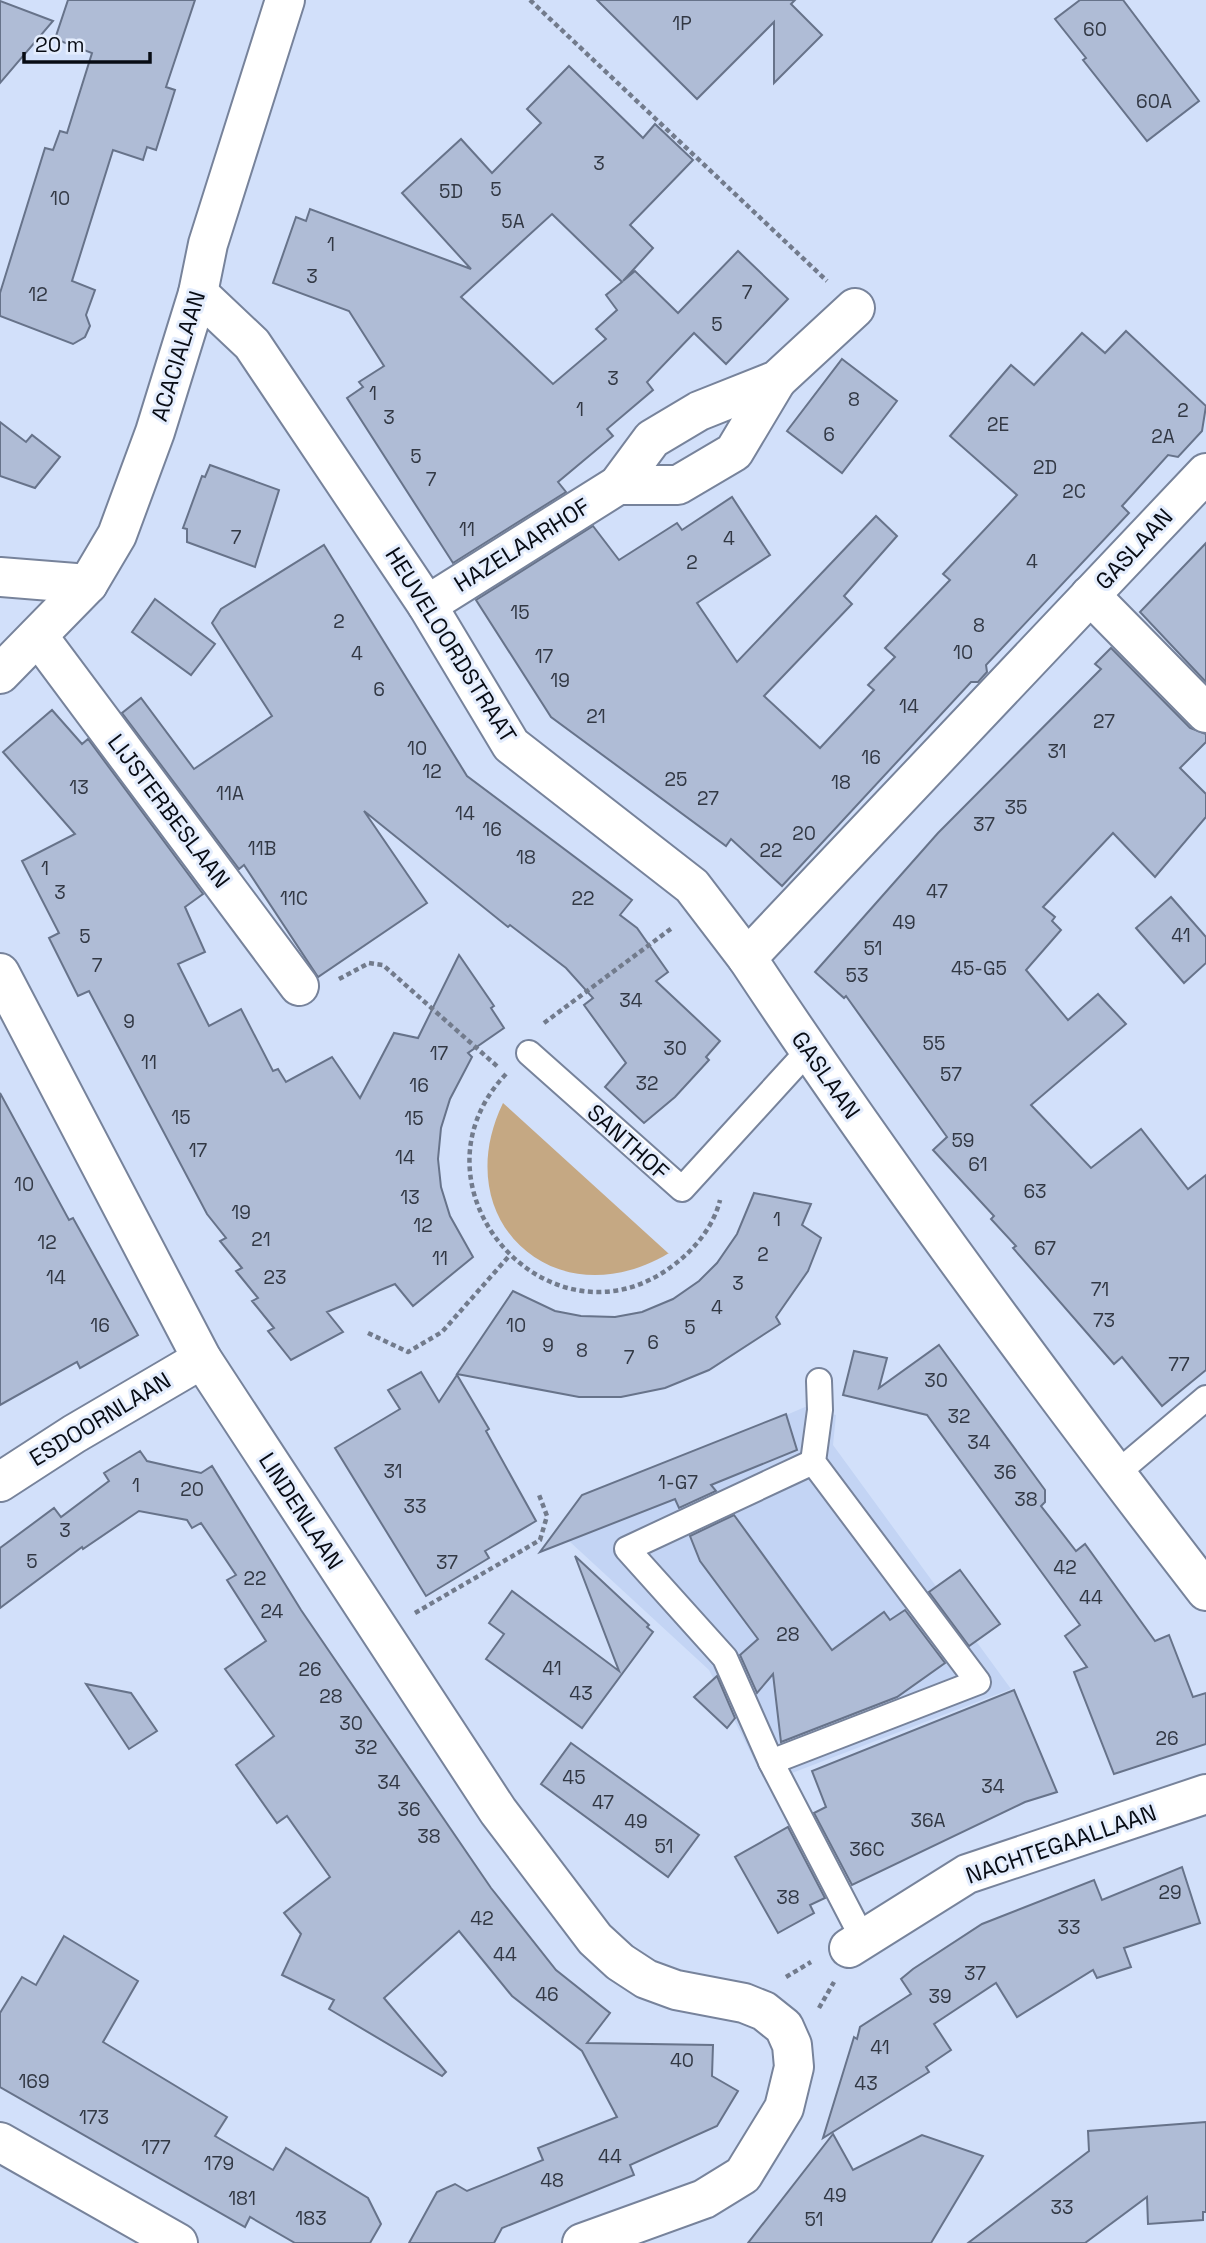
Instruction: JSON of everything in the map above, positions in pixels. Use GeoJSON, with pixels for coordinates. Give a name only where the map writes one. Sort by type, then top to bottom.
{"type":"FeatureCollection","features":[{"type":"Feature","properties":{"kind":"street","name":"ACACIALAAN"},"geometry":{"type":"LineString","coordinates":[[0,674],[89,584],[122,522],[155,432],[198,293],[208,244],[285,0]]}},
{"type":"Feature","properties":{"kind":"street","name":"HEUVELOORDSTRAAT"},"geometry":{"type":"LineString","coordinates":[[198,293],[253,344],[427,605],[511,745],[692,886],[747,958]]}},
{"type":"Feature","properties":{"kind":"street","name":"HAZELAARHOF"},"geometry":{"type":"LineString","coordinates":[[618,485],[678,485],[734,452],[777,380],[855,308]]}},
{"type":"Feature","properties":{"kind":"street","name":"HAZELAARHOF"},"geometry":{"type":"LineString","coordinates":[[427,605],[618,485],[652,439],[699,411],[777,380]]}},
{"type":"Feature","properties":{"kind":"street","name":"GASLAAN"},"geometry":{"type":"LineString","coordinates":[[1206,473],[747,958],[880,1153],[1116,1474],[1206,1591]]}},
{"type":"Feature","properties":{"kind":"street"},"geometry":{"type":"LineString","coordinates":[[0,577],[89,584]]}},
{"type":"Feature","properties":{"kind":"street","name":"GASLAAN"},"geometry":{"type":"LineString","coordinates":[[1090,595],[1206,713]]}},
{"type":"Feature","properties":{"kind":"street","name":"LIJSTERBESLAAN"},"geometry":{"type":"LineString","coordinates":[[38,636],[299,986]]}},
{"type":"Feature","properties":{"kind":"street","name":"LINDENLAAN"},"geometry":{"type":"LineString","coordinates":[[0,973],[202,1359],[498,1811],[595,1939],[620,1962],[646,1979],[676,1990],[744,2003],[764,2011],[784,2027],[792,2045],[794,2067],[784,2108],[743,2175],[704,2199],[582,2243]]}},
{"type":"Feature","properties":{"kind":"street","name":"ESDOORNLAAN"},"geometry":{"type":"LineString","coordinates":[[0,1482],[64,1440],[202,1359]]}},
{"type":"Feature","properties":{"kind":"street","name":"NACHTEGAALLAAN"},"geometry":{"type":"LineString","coordinates":[[856,1942],[967,1874],[1206,1794]]}},
{"type":"Feature","properties":{"kind":"street"},"geometry":{"type":"LineString","coordinates":[[0,2142],[178,2243]]}},
{"type":"Feature","properties":{"kind":"lane","name":"SANTHOF"},"geometry":{"type":"LineString","coordinates":[[529,1054],[682,1189],[808,1051]]}},
{"type":"Feature","properties":{"kind":"lane"},"geometry":{"type":"LineString","coordinates":[[771,1762],[978,1682],[813,1462],[820,1410],[819,1381]]}},
{"type":"Feature","properties":{"kind":"lane"},"geometry":{"type":"LineString","coordinates":[[1116,1474],[1206,1398]]}},
{"type":"Feature","properties":{"kind":"lane"},"geometry":{"type":"LineString","coordinates":[[813,1462],[627,1549],[725,1658],[856,1942]]}},
{"type":"Feature","properties":{"kind":"path"},"geometry":{"type":"LineString","coordinates":[[530,0],[855,308]]}},
{"type":"Feature","properties":{"kind":"path"},"geometry":{"type":"LineString","coordinates":[[705,904],[544,1022],[529,1054],[507,1074],[480,1111],[471,1140],[470,1170],[475,1200],[486,1227],[509,1256],[527,1270],[554,1284],[582,1290],[611,1291],[639,1284],[665,1272],[688,1255],[706,1232],[718,1205],[725,1178],[709,1160]]}},
{"type":"Feature","properties":{"kind":"path"},"geometry":{"type":"LineString","coordinates":[[299,986],[317,990],[369,963],[383,965],[507,1074]]}},
{"type":"Feature","properties":{"kind":"path"},"geometry":{"type":"LineString","coordinates":[[368,1333],[408,1352],[442,1332],[509,1256]]}},
{"type":"Feature","properties":{"kind":"path"},"geometry":{"type":"LineString","coordinates":[[382,1633],[540,1540],[547,1516],[538,1492]]}},
{"type":"Feature","properties":{"kind":"shaded area"},"geometry":{"type":"Polygon","coordinates":[[[503,1103],[669,1253],[627,1271],[587,1275],[552,1267],[522,1248],[501,1220],[489,1186],[489,1146],[503,1103]]]}},
{"type":"Feature","properties":{"kind":"shaded area"},"geometry":{"type":"Polygon","coordinates":[[[805,1407],[836,1415],[833,1445],[1011,1689],[766,1783],[709,1670],[569,1541],[797,1450],[784,1416],[805,1407]]]}},
{"type":"Feature","properties":{"kind":"building"},"geometry":{"type":"Polygon","coordinates":[[[68,0],[195,0],[166,87],[175,90],[156,150],[147,147],[143,160],[113,150],[72,281],[95,290],[86,315],[90,326],[85,337],[73,344],[0,316],[0,293],[45,148],[53,150],[60,131],[67,133],[92,53],[55,39],[68,0]]]}},
{"type":"Feature","properties":{"kind":"building"},"geometry":{"type":"Polygon","coordinates":[[[597,0],[795,0],[791,4],[822,35],[774,83],[774,22],[697,99],[597,0]]]}},
{"type":"Feature","properties":{"kind":"building"},"geometry":{"type":"Polygon","coordinates":[[[1080,0],[1123,0],[1199,101],[1147,141],[1083,60],[1086,58],[1055,19],[1080,0]]]}},
{"type":"Feature","properties":{"kind":"building"},"geometry":{"type":"Polygon","coordinates":[[[0,1],[53,21],[0,83],[0,1]]]}},
{"type":"Feature","properties":{"kind":"building"},"geometry":{"type":"Polygon","coordinates":[[[569,66],[643,138],[655,124],[693,160],[630,225],[653,248],[623,281],[635,271],[678,313],[738,251],[788,299],[726,364],[694,333],[647,382],[653,390],[607,429],[613,436],[558,482],[566,492],[453,563],[347,398],[363,387],[359,382],[384,366],[349,311],[273,283],[296,217],[306,221],[310,209],[471,269],[402,193],[461,139],[492,173],[541,123],[527,109],[569,66]],[[552,214],[461,297],[553,384],[606,339],[596,329],[617,310],[606,295],[622,282],[552,214]]]}},
{"type":"Feature","properties":{"kind":"building"},"geometry":{"type":"Polygon","coordinates":[[[1126,331],[1206,406],[1202,431],[1178,457],[1168,455],[1122,506],[1129,513],[986,665],[987,672],[978,682],[971,682],[782,886],[731,839],[726,846],[551,717],[476,600],[593,526],[619,560],[677,523],[682,530],[732,497],[770,555],[697,603],[737,662],[876,516],[897,536],[844,596],[852,604],[764,696],[820,748],[874,690],[868,685],[895,657],[885,648],[950,580],[943,574],[1017,495],[950,436],[1011,365],[1034,385],[1082,333],[1105,353],[1126,331]]]}},
{"type":"Feature","properties":{"kind":"building"},"geometry":{"type":"Polygon","coordinates":[[[842,359],[897,401],[842,473],[787,431],[842,359]]]}},
{"type":"Feature","properties":{"kind":"building"},"geometry":{"type":"Polygon","coordinates":[[[0,422],[26,442],[32,435],[60,457],[35,488],[0,476],[0,422]]]}},
{"type":"Feature","properties":{"kind":"building"},"geometry":{"type":"Polygon","coordinates":[[[210,465],[279,490],[255,567],[187,542],[187,529],[183,528],[202,476],[205,477],[210,465]]]}},
{"type":"Feature","properties":{"kind":"building"},"geometry":{"type":"Polygon","coordinates":[[[1206,543],[1206,682],[1140,612],[1206,543]]]}},
{"type":"Feature","properties":{"kind":"building"},"geometry":{"type":"Polygon","coordinates":[[[324,545],[467,776],[632,900],[620,915],[637,928],[668,972],[656,981],[720,1041],[706,1057],[709,1060],[675,1097],[644,1123],[605,1087],[626,1063],[584,1005],[593,998],[566,968],[510,925],[508,927],[364,811],[427,903],[318,977],[244,865],[239,869],[122,713],[141,698],[194,769],[272,716],[212,623],[221,609],[324,545]]]}},
{"type":"Feature","properties":{"kind":"building"},"geometry":{"type":"Polygon","coordinates":[[[155,599],[215,644],[191,675],[132,632],[155,599]]]}},
{"type":"Feature","properties":{"kind":"building"},"geometry":{"type":"Polygon","coordinates":[[[1111,648],[1190,728],[1206,734],[1206,742],[1180,768],[1206,794],[1206,817],[1155,877],[1113,833],[1043,907],[1055,917],[1052,921],[1061,930],[1026,970],[1068,1020],[1098,994],[1126,1024],[1031,1105],[1091,1168],[1141,1129],[1188,1189],[1206,1175],[1206,1370],[1162,1406],[1122,1357],[1114,1364],[1013,1248],[1016,1246],[991,1219],[994,1216],[933,1150],[947,1137],[846,996],[844,998],[815,972],[938,833],[1101,669],[1095,664],[1111,648]]]}},
{"type":"Feature","properties":{"kind":"building"},"geometry":{"type":"Polygon","coordinates":[[[52,710],[82,744],[88,739],[203,894],[185,907],[205,952],[178,964],[209,1026],[241,1009],[273,1071],[278,1069],[286,1082],[332,1057],[360,1098],[394,1033],[418,1038],[459,955],[494,1006],[491,1008],[504,1028],[468,1053],[472,1057],[450,1099],[441,1128],[438,1159],[441,1187],[450,1216],[473,1257],[413,1306],[395,1284],[327,1312],[343,1332],[291,1360],[268,1331],[274,1328],[252,1301],[258,1298],[236,1271],[242,1268],[220,1241],[226,1238],[207,1214],[89,991],[78,996],[49,938],[59,933],[22,861],[75,834],[3,752],[52,710]]]}},
{"type":"Feature","properties":{"kind":"building"},"geometry":{"type":"Polygon","coordinates":[[[1171,897],[1206,937],[1206,963],[1184,983],[1136,928],[1171,897]]]}},
{"type":"Feature","properties":{"kind":"building"},"geometry":{"type":"Polygon","coordinates":[[[0,1093],[69,1220],[73,1218],[138,1335],[80,1368],[77,1362],[0,1405],[0,1093]]]}},
{"type":"Feature","properties":{"kind":"building"},"geometry":{"type":"Polygon","coordinates":[[[754,1193],[811,1204],[802,1225],[821,1238],[808,1271],[776,1317],[780,1324],[709,1370],[665,1388],[621,1397],[579,1397],[457,1374],[513,1291],[555,1311],[581,1316],[615,1317],[642,1312],[673,1299],[699,1281],[717,1263],[737,1234],[754,1193]]]}},
{"type":"Feature","properties":{"kind":"building"},"geometry":{"type":"Polygon","coordinates":[[[939,1345],[1045,1490],[1045,1502],[1041,1506],[1076,1551],[1085,1544],[1155,1641],[1169,1635],[1193,1697],[1206,1693],[1206,1744],[1114,1774],[1074,1672],[1087,1667],[1065,1636],[1080,1625],[927,1415],[843,1395],[854,1351],[887,1358],[879,1388],[939,1345]]]}},
{"type":"Feature","properties":{"kind":"building"},"geometry":{"type":"Polygon","coordinates":[[[421,1372],[439,1402],[457,1375],[489,1429],[486,1431],[536,1521],[485,1551],[489,1558],[426,1596],[335,1448],[400,1409],[388,1390],[421,1372]]]}},
{"type":"Feature","properties":{"kind":"building"},"geometry":{"type":"Polygon","coordinates":[[[786,1414],[797,1450],[711,1485],[716,1491],[679,1508],[675,1499],[540,1552],[582,1495],[786,1414]]]}},
{"type":"Feature","properties":{"kind":"building"},"geometry":{"type":"Polygon","coordinates":[[[140,1451],[147,1461],[201,1473],[212,1466],[301,1610],[491,1888],[556,1970],[610,2013],[587,2043],[713,2045],[712,2076],[738,2091],[717,2126],[630,2165],[634,2175],[502,2228],[494,2243],[409,2243],[437,2192],[455,2184],[467,2191],[543,2160],[538,2148],[617,2117],[582,2051],[512,1996],[459,1931],[384,1998],[446,2072],[442,2076],[329,2009],[334,2000],[282,1975],[301,1934],[284,1913],[330,1877],[287,1816],[277,1823],[236,1765],[274,1736],[225,1669],[266,1641],[227,1580],[236,1575],[201,1523],[192,1528],[187,1520],[139,1511],[83,1549],[82,1547],[0,1608],[0,1548],[54,1508],[61,1517],[109,1481],[104,1473],[140,1451]]]}},
{"type":"Feature","properties":{"kind":"building"},"geometry":{"type":"Polygon","coordinates":[[[734,1515],[832,1650],[884,1612],[890,1620],[905,1610],[945,1663],[897,1697],[781,1742],[773,1674],[757,1693],[740,1655],[758,1639],[700,1561],[690,1536],[734,1515]]]}},
{"type":"Feature","properties":{"kind":"building"},"geometry":{"type":"Polygon","coordinates":[[[575,1556],[649,1625],[647,1627],[653,1632],[582,1728],[486,1659],[504,1634],[489,1623],[512,1591],[619,1671],[575,1556]]]}},
{"type":"Feature","properties":{"kind":"building"},"geometry":{"type":"Polygon","coordinates":[[[960,1570],[1000,1624],[969,1646],[929,1592],[960,1570]]]}},
{"type":"Feature","properties":{"kind":"building"},"geometry":{"type":"Polygon","coordinates":[[[717,1676],[735,1718],[727,1728],[694,1697],[717,1676]]]}},
{"type":"Feature","properties":{"kind":"building"},"geometry":{"type":"Polygon","coordinates":[[[86,1684],[131,1693],[157,1731],[129,1749],[86,1684]]]}},
{"type":"Feature","properties":{"kind":"building"},"geometry":{"type":"Polygon","coordinates":[[[1014,1690],[1057,1792],[1025,1802],[852,1885],[814,1813],[826,1807],[812,1771],[1014,1690]]]}},
{"type":"Feature","properties":{"kind":"building"},"geometry":{"type":"Polygon","coordinates":[[[571,1743],[699,1835],[668,1877],[541,1784],[571,1743]]]}},
{"type":"Feature","properties":{"kind":"building"},"geometry":{"type":"Polygon","coordinates":[[[788,1827],[825,1898],[810,1905],[814,1913],[778,1933],[735,1857],[788,1827]]]}},
{"type":"Feature","properties":{"kind":"building"},"geometry":{"type":"Polygon","coordinates":[[[1182,1867],[1200,1923],[1124,1948],[1131,1967],[1097,1978],[1093,1970],[1017,2017],[996,1983],[934,2024],[951,2050],[926,2067],[929,2072],[823,2138],[854,2037],[857,2039],[860,2027],[911,1994],[901,1979],[913,1969],[982,1924],[1094,1880],[1102,1900],[1182,1867]]]}},
{"type":"Feature","properties":{"kind":"building"},"geometry":{"type":"Polygon","coordinates":[[[64,1936],[138,1981],[103,2042],[227,2117],[215,2136],[273,2170],[286,2148],[368,2198],[381,2224],[370,2243],[295,2243],[250,2217],[245,2227],[0,2087],[0,2013],[22,1977],[36,1985],[64,1936]]]}},
{"type":"Feature","properties":{"kind":"building"},"geometry":{"type":"Polygon","coordinates":[[[1206,2122],[1206,2212],[1203,2212],[1203,2220],[1148,2224],[1147,2197],[1085,2243],[968,2243],[1089,2151],[1088,2131],[1206,2122]]]}},
{"type":"Feature","properties":{"kind":"building"},"geometry":{"type":"Polygon","coordinates":[[[833,2134],[853,2170],[922,2135],[983,2156],[931,2243],[748,2243],[833,2134]]]}}]}
